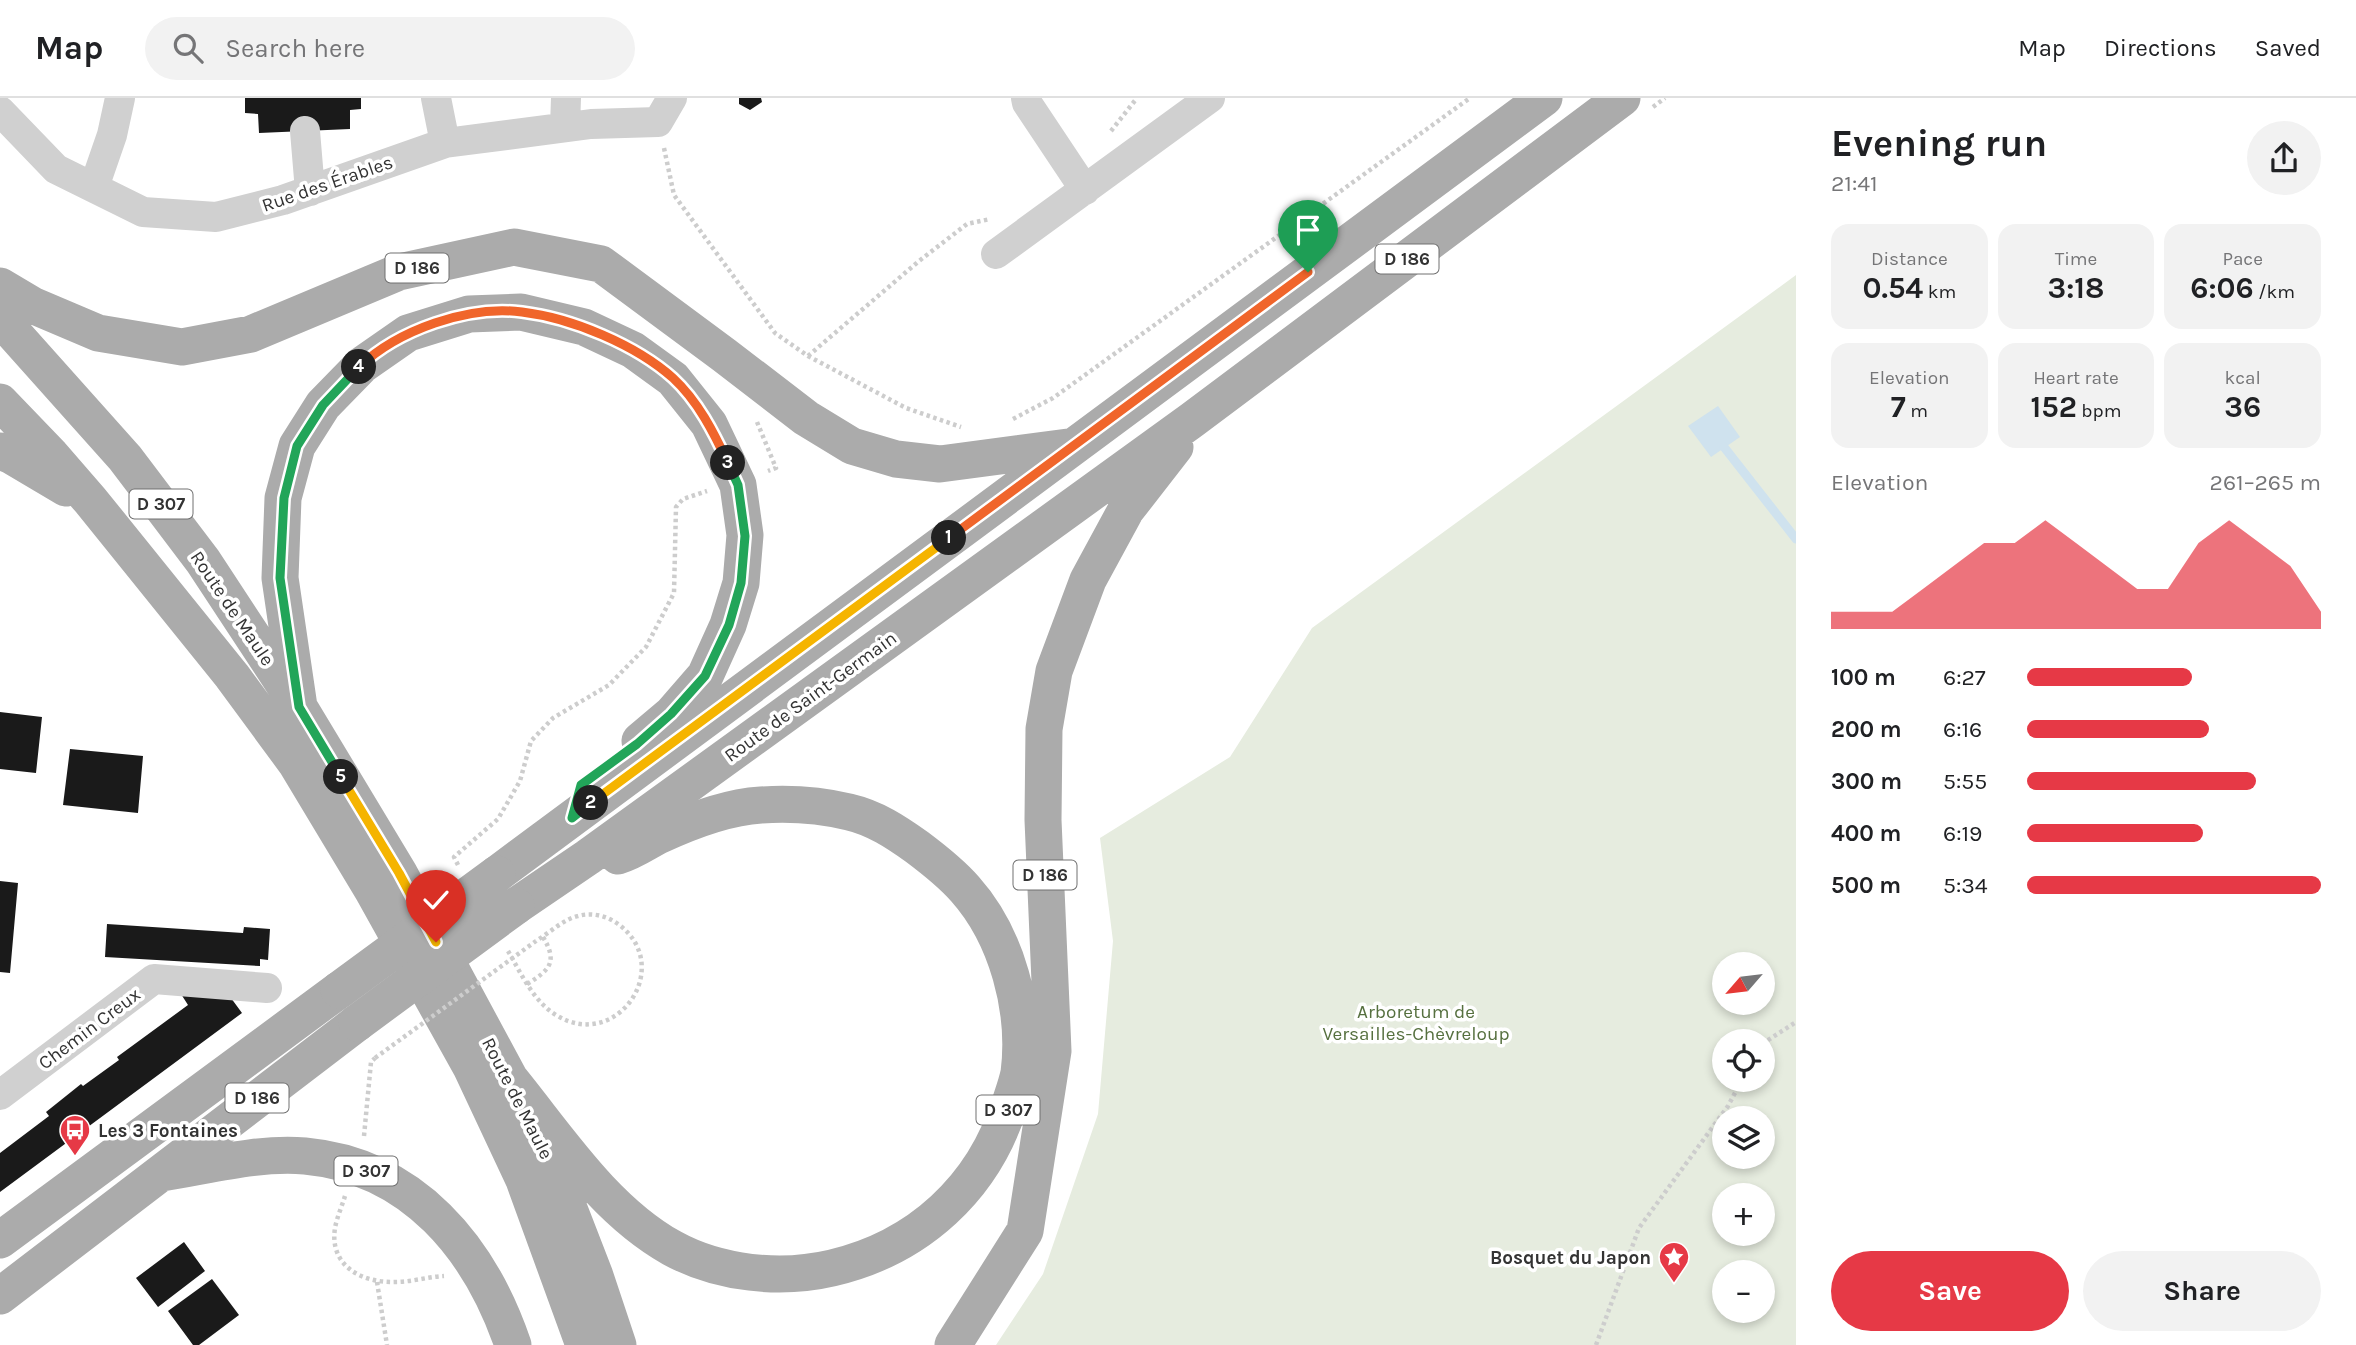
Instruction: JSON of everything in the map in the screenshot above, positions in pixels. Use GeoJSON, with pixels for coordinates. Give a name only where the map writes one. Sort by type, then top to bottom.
{"type":"FeatureCollection","features":[{"type":"Feature","properties":{"kind":"main road","name":"D 186"},"geometry":{"type":"LineString","coordinates":[[0,1240],[81,1183],[1544,98]]}},
{"type":"Feature","properties":{"kind":"main road","name":"Route de Saint-Germain"},"geometry":{"type":"LineString","coordinates":[[0,1296],[357,1023],[1192,420],[1622,98]]}},
{"type":"Feature","properties":{"kind":"main road","name":"D 186"},"geometry":{"type":"LineString","coordinates":[[0,286],[32,305],[98,333],[183,347],[251,334],[399,272],[514,247],[601,264],[806,418],[852,446],[896,459],[940,464],[1072,447]]}},
{"type":"Feature","properties":{"kind":"main road"},"geometry":{"type":"LineString","coordinates":[[299,707],[280,578],[284,498],[297,446],[323,405],[362,365],[408,333],[469,313],[521,312],[584,327],[633,350],[673,379],[709,424],[738,485],[745,536],[741,583],[729,625],[705,676],[663,721],[637,744],[581,785],[572,818]]}},
{"type":"Feature","properties":{"kind":"main road","name":"Route de Maule"},"geometry":{"type":"LineString","coordinates":[[0,318],[133,469],[203,561],[299,707],[399,873],[510,1079],[552,1165],[618,1345]]}},
{"type":"Feature","properties":{"kind":"main road","name":"Route de Maule"},"geometry":{"type":"LineString","coordinates":[[0,402],[90,500],[232,676],[296,763],[373,891],[471,1068],[524,1180],[584,1345]]}},
{"type":"Feature","properties":{"kind":"main road","name":"D 186"},"geometry":{"type":"LineString","coordinates":[[953,1345],[1025,1231],[1053,1051],[1043,820],[1044,729],[1054,671],[1088,580],[1113,533],[1126,510],[1180,441],[1192,420]]}},
{"type":"Feature","properties":{"kind":"main road","name":"D 307"},"geometry":{"type":"LineString","coordinates":[[0,451],[90,500]]}},
{"type":"Feature","properties":{"kind":"main road","name":"D 307"},"geometry":{"type":"LineString","coordinates":[[510,1079],[580,1166],[627,1217],[673,1248],[717,1265],[763,1275],[809,1273],[859,1261],[909,1237],[947,1209],[979,1169],[1003,1127],[1019,1074],[1019,1021],[1009,972],[994,932],[965,889],[932,858],[891,828],[852,812],[818,806],[757,805],[703,818],[621,855],[588,857]]}},
{"type":"Feature","properties":{"kind":"main road","name":"D 307"},"geometry":{"type":"LineString","coordinates":[[158,1173],[255,1157],[304,1156],[347,1163],[397,1185],[443,1223],[482,1274],[501,1310],[513,1345]]}},
{"type":"Feature","properties":{"kind":"street"},"geometry":{"type":"LineString","coordinates":[[94,187],[112,135],[120,98]]}},
{"type":"Feature","properties":{"kind":"street"},"geometry":{"type":"LineString","coordinates":[[436,98],[445,143]]}},
{"type":"Feature","properties":{"kind":"street"},"geometry":{"type":"LineString","coordinates":[[1027,98],[1027,103],[1085,190]]}},
{"type":"Feature","properties":{"kind":"street"},"geometry":{"type":"LineString","coordinates":[[996,254],[1210,98]]}},
{"type":"Feature","properties":{"kind":"street","name":"Rue des Érables"},"geometry":{"type":"LineString","coordinates":[[0,111],[56,169],[143,212],[216,217],[283,201],[445,143],[565,113],[591,124],[665,110]]}},
{"type":"Feature","properties":{"kind":"street"},"geometry":{"type":"LineString","coordinates":[[305,131],[310,191]]}},
{"type":"Feature","properties":{"kind":"street","name":"Chemin Creux"},"geometry":{"type":"LineString","coordinates":[[0,1095],[154,979],[267,988]]}},
{"type":"Feature","properties":{"kind":"path"},"geometry":{"type":"LineString","coordinates":[[1107,136],[1137,98]]}},
{"type":"Feature","properties":{"kind":"path"},"geometry":{"type":"LineString","coordinates":[[1011,420],[1054,398],[1470,98]]}},
{"type":"Feature","properties":{"kind":"path"},"geometry":{"type":"LineString","coordinates":[[665,110],[674,195],[775,333],[808,356],[906,408],[966,429]]}},
{"type":"Feature","properties":{"kind":"path"},"geometry":{"type":"LineString","coordinates":[[808,356],[919,261],[967,224],[990,219],[1000,213]]}},
{"type":"Feature","properties":{"kind":"path"},"geometry":{"type":"LineString","coordinates":[[753,414],[776,468],[759,474]]}},
{"type":"Feature","properties":{"kind":"path"},"geometry":{"type":"LineString","coordinates":[[454,858],[477,840],[498,818],[520,781],[531,741],[553,718],[609,685],[646,648],[674,593],[676,507],[683,499],[711,489]]}},
{"type":"Feature","properties":{"kind":"path"},"geometry":{"type":"LineString","coordinates":[[363,1140],[371,1062],[543,936],[576,916],[590,914],[610,918],[624,928],[640,956],[642,969],[639,988],[625,1010],[613,1018],[585,1024],[556,1015],[541,1002],[527,984],[547,970],[551,961],[551,950],[543,936]]}},
{"type":"Feature","properties":{"kind":"path"},"geometry":{"type":"LineString","coordinates":[[1775,1036],[1796,1022]]}},
{"type":"Feature","properties":{"kind":"path"},"geometry":{"type":"LineString","coordinates":[[1596,1345],[1639,1228],[1736,1092]]}},
{"type":"Feature","properties":{"kind":"path"},"geometry":{"type":"LineString","coordinates":[[346,1194],[335,1228],[338,1252],[344,1264],[354,1274],[377,1282],[447,1276],[454,1279]]}},
{"type":"Feature","properties":{"kind":"path"},"geometry":{"type":"LineString","coordinates":[[377,1282],[387,1345]]}},
{"type":"Feature","properties":{"kind":"green space","name":"Arboretum de Versailles-Chèvreloup"},"geometry":{"type":"Polygon","coordinates":[[[1796,275],[1796,1345],[996,1345],[1043,1274],[1098,1114],[1113,941],[1100,838],[1230,757],[1312,628],[1796,275]]]}},
{"type":"Feature","properties":{"kind":"water"},"geometry":{"type":"Polygon","coordinates":[[[1718,406],[1740,437],[1711,457],[1688,426],[1718,406]]]}},
{"type":"Feature","properties":{"kind":"building"},"geometry":{"type":"Polygon","coordinates":[[[245,98],[361,98],[361,109],[350,110],[350,129],[259,133],[258,114],[245,113],[245,98]]]}},
{"type":"Feature","properties":{"kind":"building"},"geometry":{"type":"Polygon","coordinates":[[[739,98],[761,98],[762,102],[750,110],[739,104],[739,98]]]}},
{"type":"Feature","properties":{"kind":"building"},"geometry":{"type":"Polygon","coordinates":[[[0,712],[42,717],[36,773],[0,769],[0,712]]]}},
{"type":"Feature","properties":{"kind":"building"},"geometry":{"type":"Polygon","coordinates":[[[70,749],[143,756],[138,813],[63,805],[70,749]]]}},
{"type":"Feature","properties":{"kind":"building"},"geometry":{"type":"Polygon","coordinates":[[[0,881],[18,883],[10,973],[0,972],[0,881]]]}},
{"type":"Feature","properties":{"kind":"building"},"geometry":{"type":"Polygon","coordinates":[[[107,924],[243,933],[244,927],[270,929],[268,960],[260,959],[260,966],[105,957],[107,924]]]}},
{"type":"Feature","properties":{"kind":"building"},"geometry":{"type":"Polygon","coordinates":[[[181,994],[231,998],[242,1013],[0,1192],[0,1153],[49,1116],[46,1112],[81,1084],[83,1086],[119,1060],[117,1057],[188,1005],[181,994]]]}},
{"type":"Feature","properties":{"kind":"building"},"geometry":{"type":"Polygon","coordinates":[[[184,1242],[205,1271],[158,1307],[136,1278],[184,1242]]]}},
{"type":"Feature","properties":{"kind":"building"},"geometry":{"type":"Polygon","coordinates":[[[212,1279],[239,1315],[199,1345],[193,1345],[168,1311],[212,1279]]]}},
{"type":"Feature","properties":{"kind":"waterway"},"geometry":{"type":"LineString","coordinates":[[1724,447],[1796,539]]}},
{"type":"Feature","properties":{"kind":"place","name":"Les 3 Fontaines"},"geometry":{"type":"Point","coordinates":[75,1157]}},
{"type":"Feature","properties":{"kind":"place","name":"Bosquet du Japon"},"geometry":{"type":"Point","coordinates":[1674,1284]}},
{"type":"Feature","properties":{"kind":"route"},"geometry":{"type":"LineString","coordinates":[[436,942],[399,873],[299,707],[280,578],[284,498],[297,446],[323,405],[362,365],[408,333],[469,313],[521,312],[584,327],[633,350],[673,379],[709,424],[738,485],[745,536],[741,583],[729,625],[705,676],[671,714],[637,744],[581,785],[572,818],[1308,272]]}}]}
